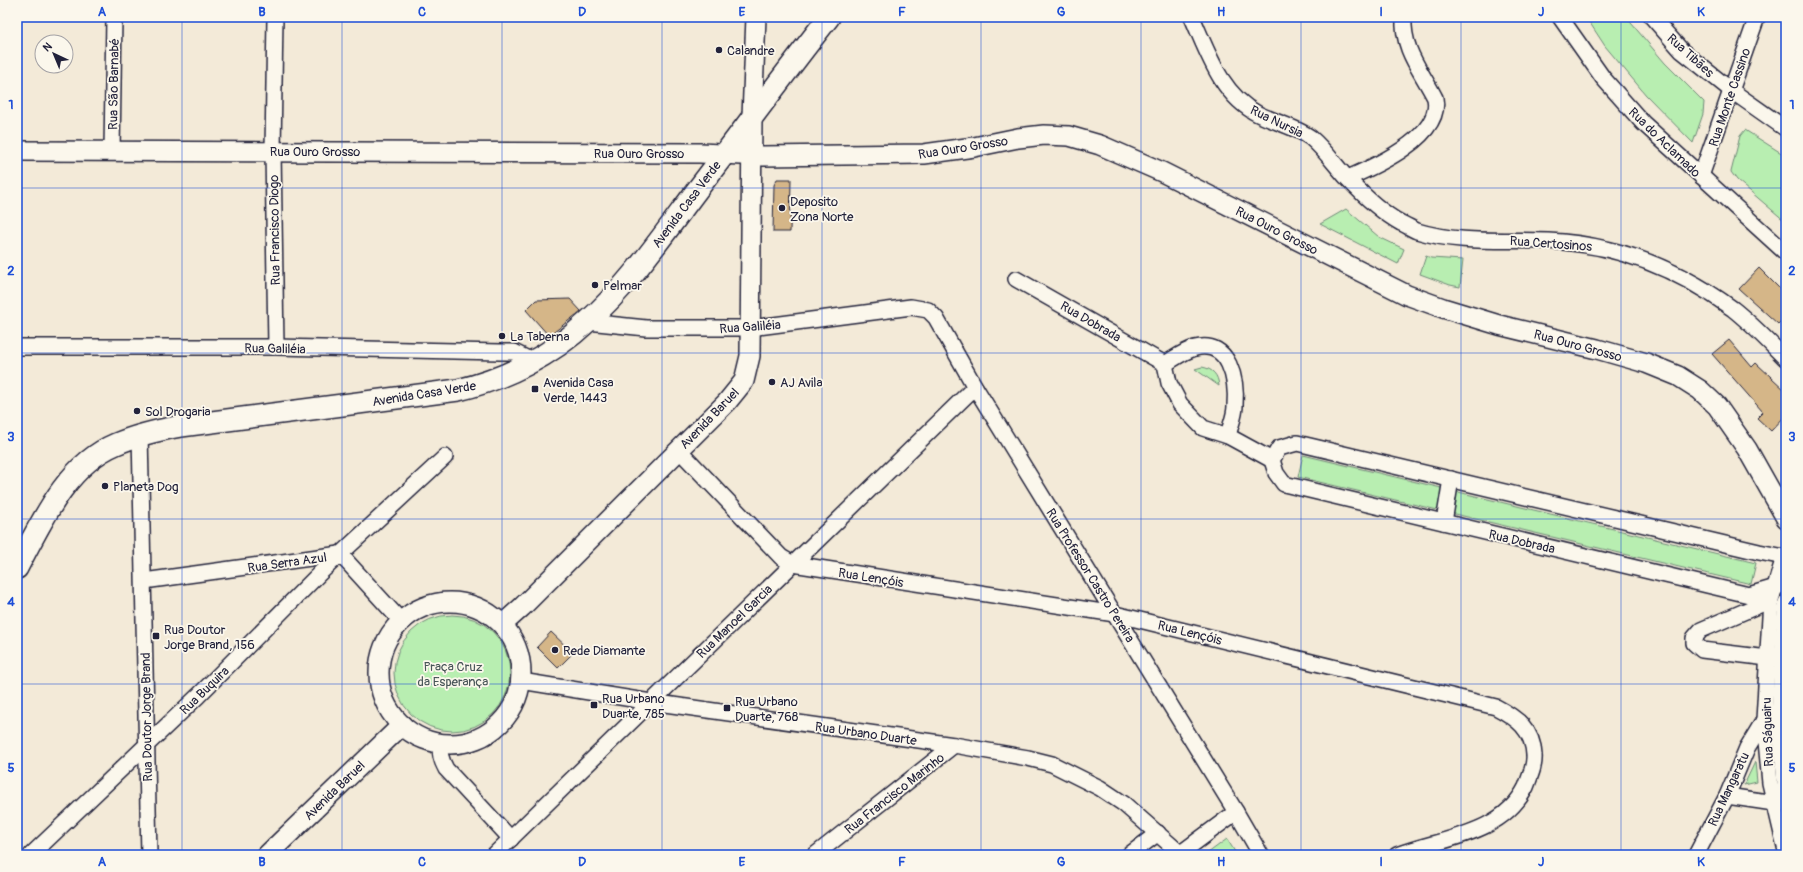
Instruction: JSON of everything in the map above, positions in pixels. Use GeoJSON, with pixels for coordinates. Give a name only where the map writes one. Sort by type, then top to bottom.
{"type":"FeatureCollection","features":[{"type":"Feature","properties":{"kind":"main road","name":"Avenida Casa Verde"},"geometry":{"type":"LineString","coordinates":[[17,568],[49,510],[70,479],[93,458],[114,444],[140,434],[181,426],[458,390],[484,384],[508,375],[562,343],[588,322],[632,274],[829,17]]}},
{"type":"Feature","properties":{"kind":"street","name":"Rua São Barnabé"},"geometry":{"type":"LineString","coordinates":[[112,151],[114,17]]}},
{"type":"Feature","properties":{"kind":"street","name":"Rua Francisco Diogo"},"geometry":{"type":"LineString","coordinates":[[275,17],[273,151],[276,347]]}},
{"type":"Feature","properties":{"kind":"street","name":"Avenida Baruel"},"geometry":{"type":"LineString","coordinates":[[503,624],[727,402],[744,381],[750,356],[753,155],[752,117],[756,17]]}},
{"type":"Feature","properties":{"kind":"street","name":"Rua Nursia"},"geometry":{"type":"LineString","coordinates":[[1192,17],[1216,71],[1229,92],[1249,109],[1309,137],[1348,178]]}},
{"type":"Feature","properties":{"kind":"street"},"geometry":{"type":"LineString","coordinates":[[1348,178],[1374,166],[1405,147],[1421,134],[1431,123],[1435,115],[1437,105],[1435,98],[1404,38],[1404,17]]}},
{"type":"Feature","properties":{"kind":"street","name":"Rua do Aclamado"},"geometry":{"type":"LineString","coordinates":[[1560,17],[1603,78],[1643,123],[1786,252]]}},
{"type":"Feature","properties":{"kind":"street","name":"Rua Tibães"},"geometry":{"type":"LineString","coordinates":[[1652,17],[1682,51],[1732,90],[1786,129]]}},
{"type":"Feature","properties":{"kind":"street","name":"Rua Monte Cassino"},"geometry":{"type":"LineString","coordinates":[[1701,176],[1757,17]]}},
{"type":"Feature","properties":{"kind":"street","name":"Rua Ouro Grosso"},"geometry":{"type":"LineString","coordinates":[[17,150],[753,155],[924,154],[974,147],[1018,138],[1044,135],[1069,136],[1100,145],[1162,172],[1407,295],[1499,325],[1589,347],[1646,363],[1678,376],[1700,390],[1718,406],[1743,442],[1786,518]]}},
{"type":"Feature","properties":{"kind":"street","name":"Rua Certosinos"},"geometry":{"type":"LineString","coordinates":[[1348,178],[1369,199],[1393,218],[1416,231],[1452,238],[1575,243],[1603,247],[1632,255],[1676,275],[1709,293],[1755,328],[1786,359]]}},
{"type":"Feature","properties":{"kind":"street","name":"Rua Dobrada"},"geometry":{"type":"LineString","coordinates":[[1016,279],[1165,364]]}},
{"type":"Feature","properties":{"kind":"street","name":"Rua Galiléia"},"geometry":{"type":"LineString","coordinates":[[588,322],[646,328],[750,328],[911,307]]}},
{"type":"Feature","properties":{"kind":"street","name":"Rua Professor Castro Pereira"},"geometry":{"type":"LineString","coordinates":[[911,307],[928,310],[936,318],[975,387],[1261,855]]}},
{"type":"Feature","properties":{"kind":"street","name":"Rua Galiléia"},"geometry":{"type":"LineString","coordinates":[[17,347],[276,347],[514,352],[532,361]]}},
{"type":"Feature","properties":{"kind":"street"},"geometry":{"type":"LineString","coordinates":[[1228,436],[1235,407],[1235,394],[1230,366],[1222,354],[1215,349],[1197,348],[1187,351],[1165,364],[1169,383],[1180,404],[1203,428],[1228,436],[1272,460],[1279,448],[1297,442],[1785,556]]}},
{"type":"Feature","properties":{"kind":"street","name":"Rua Manoel Garcia"},"geometry":{"type":"LineString","coordinates":[[494,855],[975,387]]}},
{"type":"Feature","properties":{"kind":"street","name":"Rua Doutor Jorge Brand"},"geometry":{"type":"LineString","coordinates":[[140,434],[149,855]]}},
{"type":"Feature","properties":{"kind":"street","name":"Rua Lençóis"},"geometry":{"type":"LineString","coordinates":[[679,450],[781,557],[793,564],[1115,614],[1496,707],[1518,720],[1526,728],[1531,738],[1534,757],[1533,770],[1522,795],[1510,809],[1490,824],[1474,831],[1397,855]]}},
{"type":"Feature","properties":{"kind":"street","name":"Rua Buquira"},"geometry":{"type":"LineString","coordinates":[[31,855],[198,696],[340,554],[445,457]]}},
{"type":"Feature","properties":{"kind":"street","name":"Rua Dobrada"},"geometry":{"type":"LineString","coordinates":[[1272,460],[1276,473],[1284,484],[1749,595],[1777,590]]}},
{"type":"Feature","properties":{"kind":"street"},"geometry":{"type":"LineString","coordinates":[[1444,522],[1451,479]]}},
{"type":"Feature","properties":{"kind":"street","name":"Rua Serra Azul"},"geometry":{"type":"LineString","coordinates":[[144,581],[340,554],[402,621]]}},
{"type":"Feature","properties":{"kind":"street","name":"Rua Ságuairu"},"geometry":{"type":"LineString","coordinates":[[1785,556],[1777,590],[1775,659],[1786,794]]}},
{"type":"Feature","properties":{"kind":"street"},"geometry":{"type":"LineString","coordinates":[[1775,659],[1702,650],[1694,643],[1694,638],[1701,630],[1777,590]]}},
{"type":"Feature","properties":{"kind":"street"},"geometry":{"type":"LineString","coordinates":[[442,602],[464,603],[485,610],[503,624],[514,641],[520,661],[521,681],[515,703],[502,721],[485,735],[464,742],[441,743],[420,737],[402,725],[390,710],[384,698],[379,673],[382,654],[389,636],[402,621],[420,609],[442,602]]}},
{"type":"Feature","properties":{"kind":"street","name":"Rua Ságuairu"},"geometry":{"type":"LineString","coordinates":[[1786,603],[1764,720],[1770,783],[1780,803],[1786,851]]}},
{"type":"Feature","properties":{"kind":"street","name":"Rua Urbano Duarte"},"geometry":{"type":"LineString","coordinates":[[521,681],[651,702],[954,745],[1028,758],[1058,767],[1100,788],[1124,804],[1182,854]]}},
{"type":"Feature","properties":{"kind":"street"},"geometry":{"type":"LineString","coordinates":[[1764,720],[1779,716]]}},
{"type":"Feature","properties":{"kind":"street","name":"Rua Mangaratu"},"geometry":{"type":"LineString","coordinates":[[1696,854],[1727,796],[1746,748],[1764,720]]}},
{"type":"Feature","properties":{"kind":"street","name":"Avenida Baruel"},"geometry":{"type":"LineString","coordinates":[[267,855],[402,725]]}},
{"type":"Feature","properties":{"kind":"street"},"geometry":{"type":"LineString","coordinates":[[441,743],[441,759],[446,769],[511,839]]}},
{"type":"Feature","properties":{"kind":"street","name":"Rua Francisco Marinho"},"geometry":{"type":"LineString","coordinates":[[815,855],[954,745]]}},
{"type":"Feature","properties":{"kind":"street"},"geometry":{"type":"LineString","coordinates":[[1727,796],[1780,803]]}},
{"type":"Feature","properties":{"kind":"street"},"geometry":{"type":"LineString","coordinates":[[1182,854],[1236,812]]}},
{"type":"Feature","properties":{"kind":"street"},"geometry":{"type":"LineString","coordinates":[[1129,855],[1158,834]]}},
{"type":"Feature","properties":{"kind":"green space"},"geometry":{"type":"Polygon","coordinates":[[[1586,17],[1626,17],[1665,63],[1704,102],[1703,114],[1693,143],[1646,95],[1605,46],[1586,17]]]}},
{"type":"Feature","properties":{"kind":"green space"},"geometry":{"type":"Polygon","coordinates":[[[1745,130],[1786,156],[1786,222],[1737,180],[1731,172],[1740,136],[1745,130]]]}},
{"type":"Feature","properties":{"kind":"green space"},"geometry":{"type":"Polygon","coordinates":[[[1346,209],[1379,237],[1404,249],[1398,264],[1320,224],[1346,209]]]}},
{"type":"Feature","properties":{"kind":"green space"},"geometry":{"type":"Polygon","coordinates":[[[1426,256],[1431,258],[1463,260],[1460,287],[1420,274],[1426,256]]]}},
{"type":"Feature","properties":{"kind":"green space"},"geometry":{"type":"Polygon","coordinates":[[[1202,367],[1209,369],[1214,373],[1219,386],[1195,369],[1202,367]]]}},
{"type":"Feature","properties":{"kind":"green space"},"geometry":{"type":"Polygon","coordinates":[[[1303,455],[1756,563],[1751,584],[1298,477],[1303,455]]]}},
{"type":"Feature","properties":{"kind":"green space","name":"Praça Cruz da Esperança"},"geometry":{"type":"Polygon","coordinates":[[[452,615],[463,616],[474,620],[493,632],[505,651],[509,662],[509,684],[505,695],[493,714],[474,726],[463,730],[452,731],[441,730],[430,726],[411,714],[399,695],[395,684],[394,673],[395,662],[399,651],[411,632],[430,620],[441,616],[452,615]]]}},
{"type":"Feature","properties":{"kind":"green space"},"geometry":{"type":"Polygon","coordinates":[[[1755,762],[1757,782],[1744,785],[1755,762]]]}},
{"type":"Feature","properties":{"kind":"green space"},"geometry":{"type":"Polygon","coordinates":[[[1227,839],[1237,855],[1210,855],[1208,853],[1227,839]]]}},
{"type":"Feature","properties":{"kind":"building","name":"Deposito Zona Norte"},"geometry":{"type":"Polygon","coordinates":[[[777,179],[791,179],[790,232],[773,232],[774,185],[777,179]]]}},
{"type":"Feature","properties":{"kind":"building"},"geometry":{"type":"Polygon","coordinates":[[[1759,268],[1786,295],[1786,316],[1778,324],[1739,289],[1759,268]]]}},
{"type":"Feature","properties":{"kind":"building"},"geometry":{"type":"Polygon","coordinates":[[[570,299],[581,311],[549,336],[526,310],[536,300],[570,299]]]}},
{"type":"Feature","properties":{"kind":"building"},"geometry":{"type":"Polygon","coordinates":[[[1729,340],[1752,367],[1756,363],[1786,391],[1786,415],[1771,431],[1757,418],[1763,412],[1712,354],[1729,340]]]}},
{"type":"Feature","properties":{"kind":"building","name":"Rede Diamante"},"geometry":{"type":"Polygon","coordinates":[[[551,632],[573,653],[558,668],[537,647],[551,632]]]}},
{"type":"Feature","properties":{"kind":"place","name":"Calandre"},"geometry":{"type":"Point","coordinates":[719,50]}},
{"type":"Feature","properties":{"kind":"place","name":"Deposito Zona Norte"},"geometry":{"type":"Point","coordinates":[782,208]}},
{"type":"Feature","properties":{"kind":"place","name":"Pelmar"},"geometry":{"type":"Point","coordinates":[595,285]}},
{"type":"Feature","properties":{"kind":"place","name":"La Taberna"},"geometry":{"type":"Point","coordinates":[502,336]}},
{"type":"Feature","properties":{"kind":"place","name":"AJ Avila"},"geometry":{"type":"Point","coordinates":[772,382]}},
{"type":"Feature","properties":{"kind":"place","name":"Avenida Casa Verde, 1443"},"geometry":{"type":"Point","coordinates":[535,389]}},
{"type":"Feature","properties":{"kind":"place","name":"Sol Drogaria"},"geometry":{"type":"Point","coordinates":[137,411]}},
{"type":"Feature","properties":{"kind":"place","name":"Planeta Dog"},"geometry":{"type":"Point","coordinates":[105,486]}},
{"type":"Feature","properties":{"kind":"place","name":"Rua Doutor Jorge Brand, 156"},"geometry":{"type":"Point","coordinates":[156,636]}},
{"type":"Feature","properties":{"kind":"place","name":"Rede Diamante"},"geometry":{"type":"Point","coordinates":[555,650]}},
{"type":"Feature","properties":{"kind":"place","name":"Rua Urbano Duarte, 785"},"geometry":{"type":"Point","coordinates":[594,705]}},
{"type":"Feature","properties":{"kind":"place","name":"Rua Urbano Duarte, 768"},"geometry":{"type":"Point","coordinates":[727,708]}}]}
